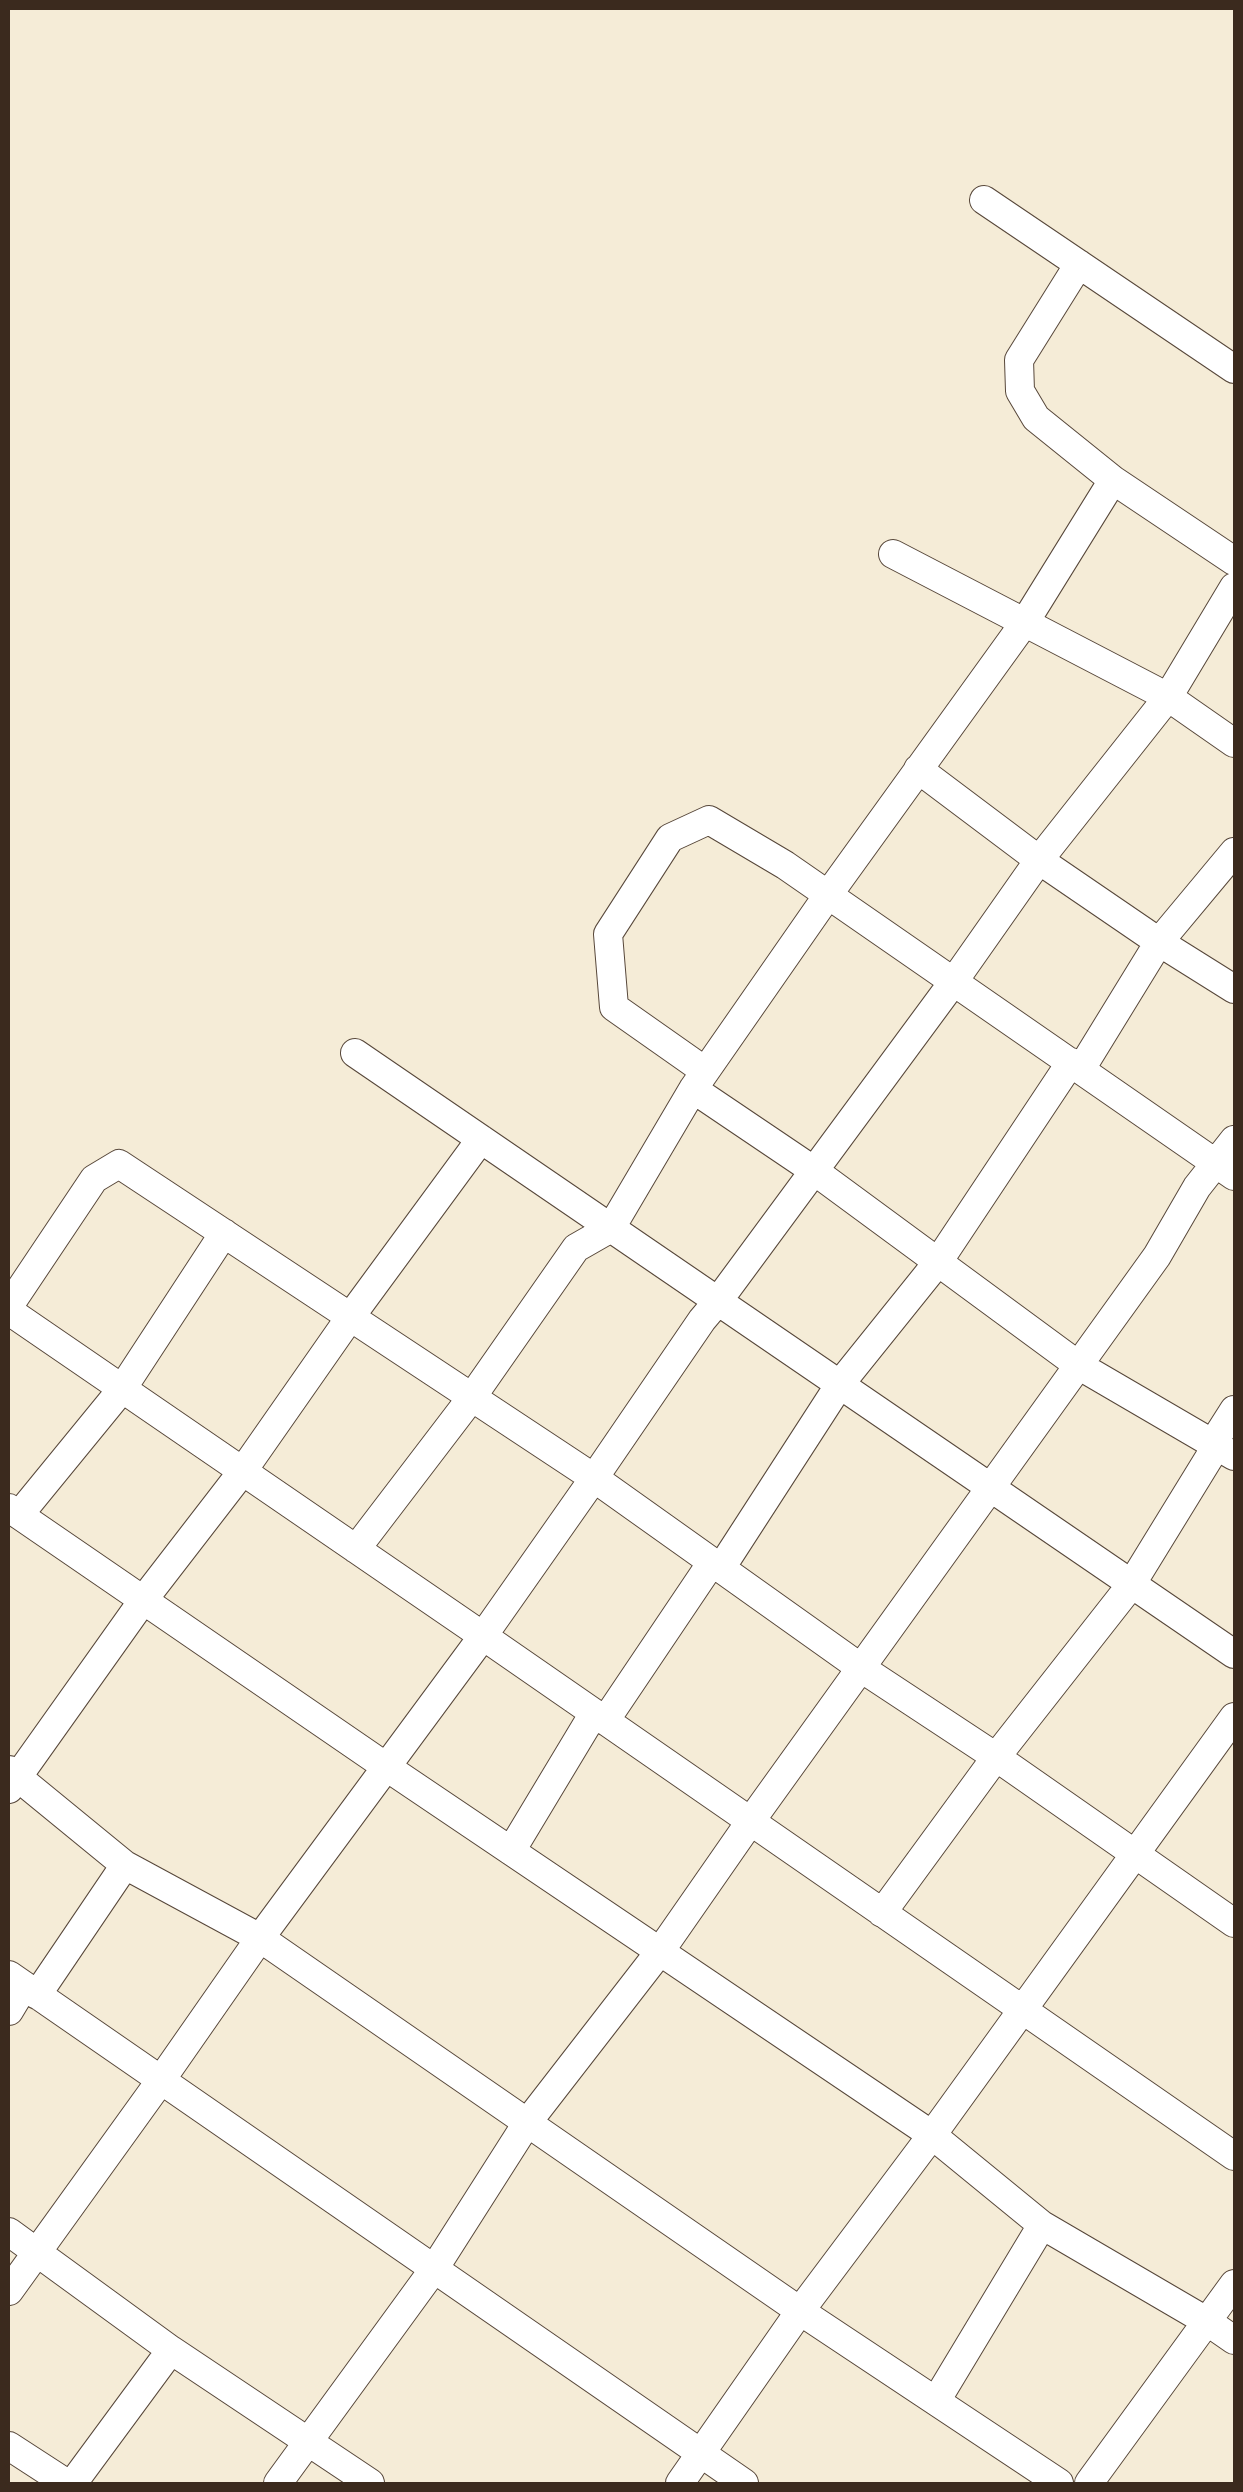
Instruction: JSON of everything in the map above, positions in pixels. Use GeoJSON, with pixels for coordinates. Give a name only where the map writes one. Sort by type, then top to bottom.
{"type":"FeatureCollection","features":[{"type":"Feature","properties":{"kind":"street"},"geometry":{"type":"LineString","coordinates":[[984,200],[1234,369]]}},
{"type":"Feature","properties":{"kind":"street"},"geometry":{"type":"LineString","coordinates":[[1079,264],[1019,360],[1020,391],[1036,418],[1112,480],[1234,562]]}},
{"type":"Feature","properties":{"kind":"street"},"geometry":{"type":"LineString","coordinates":[[356,1550],[472,1397],[576,1248],[611,1228],[699,1080],[828,894],[1025,622],[1112,480]]}},
{"type":"Feature","properties":{"kind":"street"},"geometry":{"type":"LineString","coordinates":[[893,554],[1168,697],[1234,743]]}},
{"type":"Feature","properties":{"kind":"street"},"geometry":{"type":"LineString","coordinates":[[9,2291],[161,2080],[260,1938],[385,1766],[483,1636],[702,1320],[954,982],[1039,860],[1168,697],[1234,587]]}},
{"type":"Feature","properties":{"kind":"street"},"geometry":{"type":"LineString","coordinates":[[918,769],[1039,860],[1159,942],[1234,989]]}},
{"type":"Feature","properties":{"kind":"street"},"geometry":{"type":"LineString","coordinates":[[1222,1448],[1078,1365],[813,1170],[699,1080],[614,1007],[608,934],[670,838],[709,820],[785,865],[828,894],[1225,1170]]}},
{"type":"Feature","properties":{"kind":"street"},"geometry":{"type":"LineString","coordinates":[[511,1851],[599,1717],[716,1565],[840,1384],[938,1262],[1076,1066],[1159,942],[1234,852]]}},
{"type":"Feature","properties":{"kind":"street"},"geometry":{"type":"LineString","coordinates":[[355,1053],[1234,1654]]}},
{"type":"Feature","properties":{"kind":"street"},"geometry":{"type":"LineString","coordinates":[[481,1139],[351,1316],[242,1472],[144,1600],[12,1779],[125,1865],[260,1938],[800,2311],[1060,2483]]}},
{"type":"Feature","properties":{"kind":"street"},"geometry":{"type":"LineString","coordinates":[[278,2483],[434,2269],[527,2123],[661,1950],[750,1822],[1157,1256],[1197,1187],[1225,1170],[1234,1140]]}},
{"type":"Feature","properties":{"kind":"street"},"geometry":{"type":"LineString","coordinates":[[9,1306],[94,1179],[119,1164],[594,1478],[861,1668],[996,1757],[1234,1923]]}},
{"type":"Feature","properties":{"kind":"street"},"geometry":{"type":"LineString","coordinates":[[224,1233],[122,1389],[14,1511],[385,1766],[661,1950],[932,2135],[1042,2225],[1208,2322],[1234,2340]]}},
{"type":"Feature","properties":{"kind":"street"},"geometry":{"type":"LineString","coordinates":[[9,1311],[483,1636],[1234,2156]]}},
{"type":"Feature","properties":{"kind":"street"},"geometry":{"type":"LineString","coordinates":[[882,1913],[996,1757],[1131,1585],[1222,1448],[1234,1410]]}},
{"type":"Feature","properties":{"kind":"street"},"geometry":{"type":"LineString","coordinates":[[680,2483],[800,2311],[932,2135],[1234,1718]]}},
{"type":"Feature","properties":{"kind":"street"},"geometry":{"type":"LineString","coordinates":[[9,2011],[24,1985],[125,1865]]}},
{"type":"Feature","properties":{"kind":"street"},"geometry":{"type":"LineString","coordinates":[[24,1985],[744,2483]]}},
{"type":"Feature","properties":{"kind":"street"},"geometry":{"type":"LineString","coordinates":[[936,2401],[1042,2225]]}},
{"type":"Feature","properties":{"kind":"street"},"geometry":{"type":"LineString","coordinates":[[9,2232],[37,2250],[171,2350],[370,2483]]}},
{"type":"Feature","properties":{"kind":"street"},"geometry":{"type":"LineString","coordinates":[[1089,2483],[1234,2284]]}},
{"type":"Feature","properties":{"kind":"street"},"geometry":{"type":"LineString","coordinates":[[73,2483],[171,2350]]}},
{"type":"Feature","properties":{"kind":"street"},"geometry":{"type":"LineString","coordinates":[[9,2446],[66,2483]]}}]}
